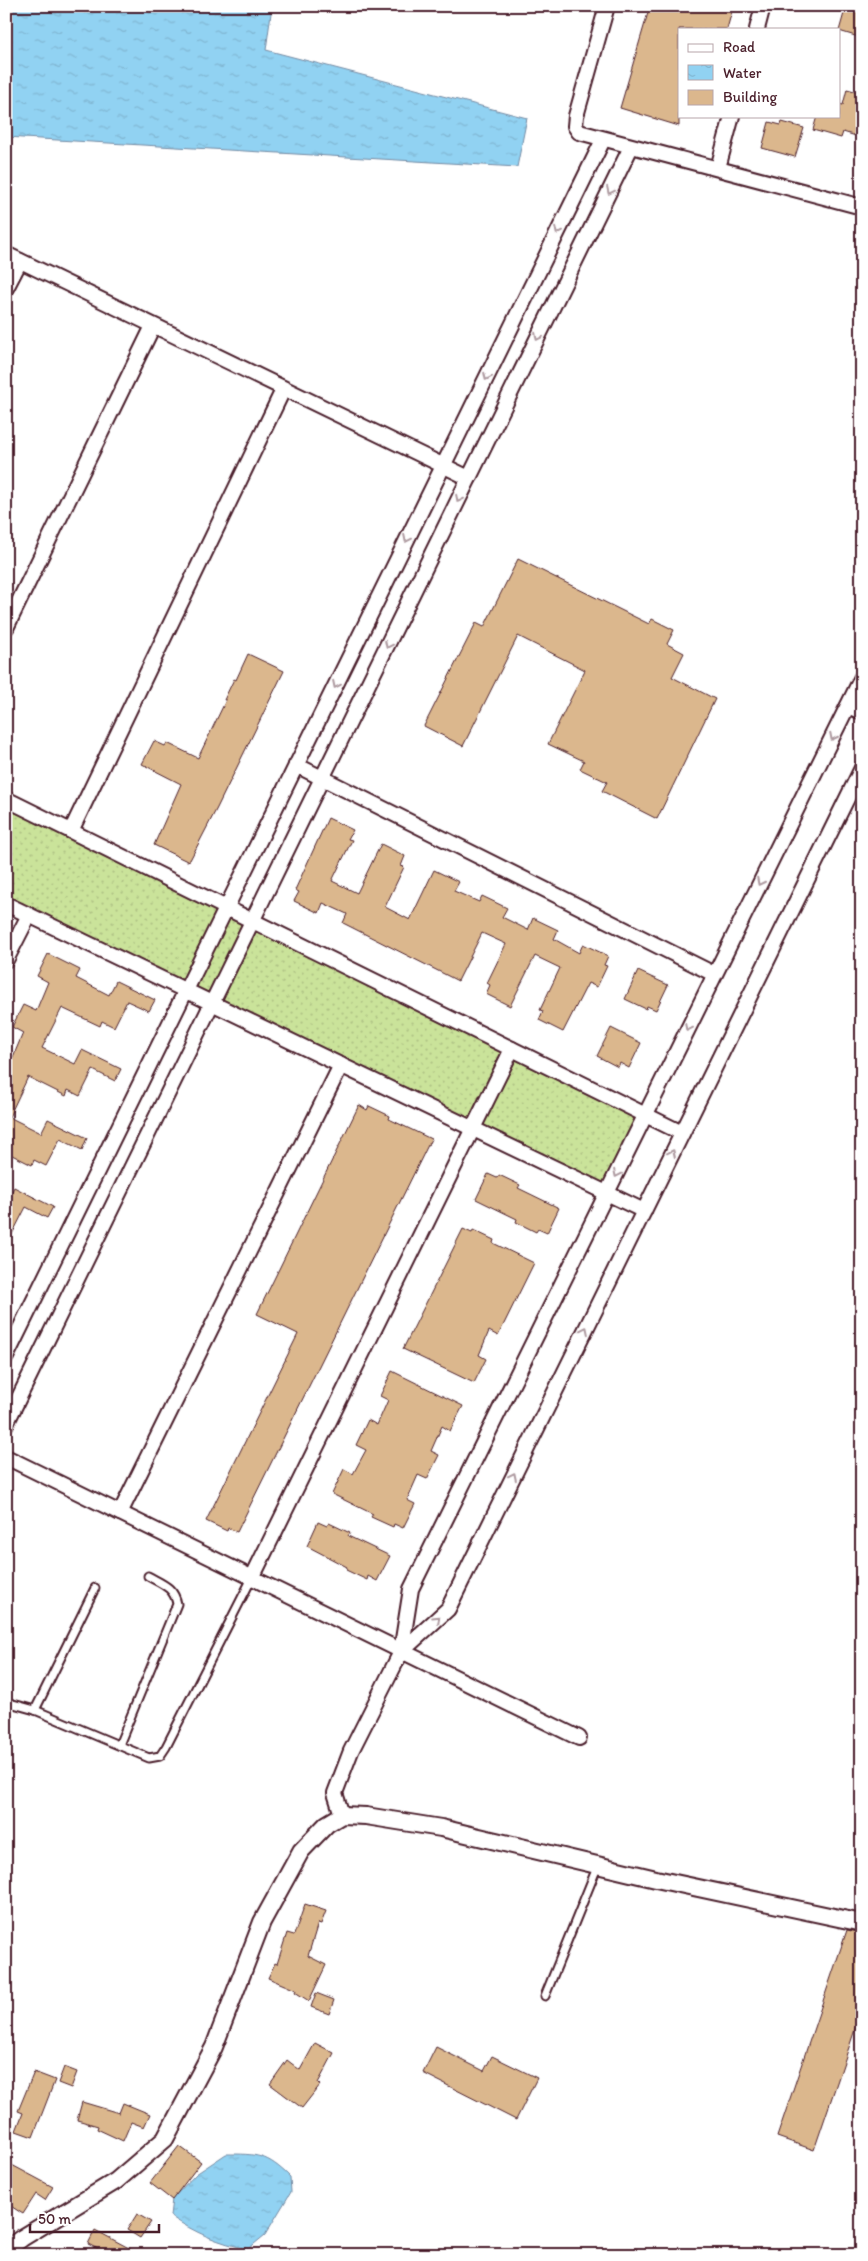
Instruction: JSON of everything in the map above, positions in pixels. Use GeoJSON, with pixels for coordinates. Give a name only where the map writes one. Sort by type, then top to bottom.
{"type":"FeatureCollection","features":[{"type":"Feature","properties":{"kind":"street"},"geometry":{"type":"LineString","coordinates":[[606,6],[576,116],[575,126],[579,132],[603,140],[718,168],[862,207]]}},
{"type":"Feature","properties":{"kind":"street"},"geometry":{"type":"LineString","coordinates":[[757,28],[763,6]]}},
{"type":"Feature","properties":{"kind":"street"},"geometry":{"type":"LineString","coordinates":[[718,168],[731,118]]}},
{"type":"Feature","properties":{"kind":"street"},"geometry":{"type":"LineString","coordinates":[[6,1357],[603,140]]}},
{"type":"Feature","properties":{"kind":"street"},"geometry":{"type":"LineString","coordinates":[[6,1424],[631,147]]}},
{"type":"Feature","properties":{"kind":"street"},"geometry":{"type":"LineString","coordinates":[[6,254],[283,390],[469,478]]}},
{"type":"Feature","properties":{"kind":"street"},"geometry":{"type":"LineString","coordinates":[[6,288],[20,261]]}},
{"type":"Feature","properties":{"kind":"street"},"geometry":{"type":"LineString","coordinates":[[6,628],[153,326]]}},
{"type":"Feature","properties":{"kind":"street"},"geometry":{"type":"LineString","coordinates":[[71,831],[283,390]]}},
{"type":"Feature","properties":{"kind":"street"},"geometry":{"type":"LineString","coordinates":[[342,1815],[335,1793],[351,1751],[402,1652],[411,1589],[862,677]]}},
{"type":"Feature","properties":{"kind":"street"},"geometry":{"type":"LineString","coordinates":[[848,706],[862,712]]}},
{"type":"Feature","properties":{"kind":"street"},"geometry":{"type":"LineString","coordinates":[[296,765],[714,974]]}},
{"type":"Feature","properties":{"kind":"street"},"geometry":{"type":"LineString","coordinates":[[402,1652],[448,1609],[862,768]]}},
{"type":"Feature","properties":{"kind":"street"},"geometry":{"type":"LineString","coordinates":[[6,799],[682,1133]]}},
{"type":"Feature","properties":{"kind":"street"},"geometry":{"type":"LineString","coordinates":[[6,904],[644,1211]]}},
{"type":"Feature","properties":{"kind":"street"},"geometry":{"type":"LineString","coordinates":[[6,960],[28,915]]}},
{"type":"Feature","properties":{"kind":"street"},"geometry":{"type":"LineString","coordinates":[[252,1578],[512,1049]]}},
{"type":"Feature","properties":{"kind":"street"},"geometry":{"type":"LineString","coordinates":[[120,1513],[341,1065]]}},
{"type":"Feature","properties":{"kind":"street"},"geometry":{"type":"LineString","coordinates":[[6,1457],[579,1738]]}},
{"type":"Feature","properties":{"kind":"street"},"geometry":{"type":"LineString","coordinates":[[6,2250],[22,2238],[116,2181],[165,2139],[214,2047],[262,1922],[288,1874],[301,1851],[326,1824],[342,1815],[366,1816],[440,1828],[656,1879],[862,1923]]}},
{"type":"Feature","properties":{"kind":"lane"},"geometry":{"type":"LineString","coordinates":[[119,1745],[177,1604],[175,1594],[170,1588],[148,1576]]}},
{"type":"Feature","properties":{"kind":"lane"},"geometry":{"type":"LineString","coordinates":[[6,1702],[35,1710],[149,1758],[160,1756],[252,1578]]}},
{"type":"Feature","properties":{"kind":"lane"},"geometry":{"type":"LineString","coordinates":[[35,1710],[94,1588]]}},
{"type":"Feature","properties":{"kind":"lane"},"geometry":{"type":"LineString","coordinates":[[545,1996],[598,1864]]}},
{"type":"Feature","properties":{"kind":"green space"},"geometry":{"type":"Polygon","coordinates":[[[6,799],[646,1115],[608,1193],[6,904],[6,799]]]}},
{"type":"Feature","properties":{"kind":"water"},"geometry":{"type":"Polygon","coordinates":[[[6,6],[272,6],[266,50],[527,118],[517,167],[6,137],[6,6]]]}},
{"type":"Feature","properties":{"kind":"water"},"geometry":{"type":"Polygon","coordinates":[[[226,2154],[246,2154],[261,2157],[275,2164],[290,2177],[291,2192],[265,2235],[248,2249],[208,2237],[170,2216],[172,2199],[196,2174],[226,2154]]]}},
{"type":"Feature","properties":{"kind":"building"},"geometry":{"type":"Polygon","coordinates":[[[650,6],[715,6],[732,11],[727,28],[678,28],[679,126],[620,108],[650,6]]]}},
{"type":"Feature","properties":{"kind":"building"},"geometry":{"type":"Polygon","coordinates":[[[846,6],[862,6],[862,38],[840,31],[846,6]]]}},
{"type":"Feature","properties":{"kind":"building"},"geometry":{"type":"Polygon","coordinates":[[[847,89],[862,93],[862,115],[856,136],[843,132],[841,138],[813,130],[816,118],[840,118],[840,104],[843,105],[847,89]]]}},
{"type":"Feature","properties":{"kind":"building"},"geometry":{"type":"Polygon","coordinates":[[[769,122],[781,125],[782,122],[804,128],[795,157],[762,148],[769,122]]]}},
{"type":"Feature","properties":{"kind":"building"},"geometry":{"type":"Polygon","coordinates":[[[518,559],[649,624],[652,619],[674,630],[667,644],[684,653],[672,677],[715,699],[657,819],[602,791],[607,782],[580,769],[584,761],[548,744],[585,670],[518,636],[463,746],[424,726],[476,623],[484,627],[518,559]]]}},
{"type":"Feature","properties":{"kind":"building"},"geometry":{"type":"Polygon","coordinates":[[[248,654],[284,671],[217,808],[190,860],[187,861],[154,845],[181,784],[142,764],[154,741],[165,746],[167,743],[198,758],[234,679],[236,680],[248,654]]]}},
{"type":"Feature","properties":{"kind":"building"},"geometry":{"type":"Polygon","coordinates":[[[328,818],[353,830],[348,839],[352,840],[332,881],[357,893],[381,844],[405,856],[401,866],[404,867],[385,907],[410,920],[434,870],[459,882],[454,891],[479,902],[482,896],[507,908],[502,917],[528,930],[533,918],[558,930],[554,939],[579,953],[583,944],[608,956],[604,965],[607,966],[597,987],[588,983],[563,1032],[539,1020],[543,1011],[540,1010],[560,968],[535,956],[510,1006],[486,994],[490,985],[487,983],[506,944],[482,933],[458,981],[343,923],[347,914],[323,903],[319,913],[294,901],[299,892],[295,890],[328,818]]]}},
{"type":"Feature","properties":{"kind":"building"},"geometry":{"type":"Polygon","coordinates":[[[48,954],[80,970],[76,978],[109,995],[116,981],[155,1000],[149,1011],[127,1001],[114,1027],[102,1021],[100,1026],[62,1008],[42,1048],[75,1064],[82,1050],[121,1069],[115,1081],[93,1070],[80,1096],[68,1090],[66,1096],[28,1077],[9,1117],[41,1133],[48,1119],[87,1138],[82,1150],[60,1139],[46,1166],[34,1160],[32,1165],[6,1152],[6,1054],[13,1057],[23,1033],[12,1027],[23,1005],[36,1011],[48,982],[37,976],[48,954]]]}},
{"type":"Feature","properties":{"kind":"building"},"geometry":{"type":"Polygon","coordinates":[[[638,971],[668,985],[656,1010],[647,1006],[646,1009],[625,999],[638,971]]]}},
{"type":"Feature","properties":{"kind":"building"},"geometry":{"type":"Polygon","coordinates":[[[611,1028],[641,1043],[629,1068],[620,1063],[618,1067],[597,1056],[611,1028]]]}},
{"type":"Feature","properties":{"kind":"building"},"geometry":{"type":"Polygon","coordinates":[[[359,1105],[367,1110],[369,1106],[390,1116],[389,1119],[431,1139],[237,1532],[228,1528],[227,1531],[206,1521],[298,1334],[257,1314],[359,1105]]]}},
{"type":"Feature","properties":{"kind":"building"},"geometry":{"type":"Polygon","coordinates":[[[488,1174],[497,1178],[499,1175],[520,1185],[518,1188],[559,1208],[547,1233],[538,1229],[536,1232],[516,1222],[517,1219],[476,1199],[488,1174]]]}},
{"type":"Feature","properties":{"kind":"building"},"geometry":{"type":"Polygon","coordinates":[[[14,1187],[53,1207],[47,1218],[26,1207],[6,1246],[6,1203],[14,1187]]]}},
{"type":"Feature","properties":{"kind":"building"},"geometry":{"type":"Polygon","coordinates":[[[463,1229],[472,1233],[473,1230],[494,1240],[493,1243],[534,1263],[498,1336],[489,1331],[479,1355],[486,1359],[474,1383],[403,1349],[463,1229]]]}},
{"type":"Feature","properties":{"kind":"building"},"geometry":{"type":"Polygon","coordinates":[[[392,1371],[463,1406],[450,1431],[442,1426],[431,1451],[439,1455],[427,1479],[418,1475],[407,1500],[415,1504],[403,1528],[394,1524],[393,1527],[371,1517],[373,1514],[332,1494],[344,1469],[353,1474],[366,1450],[356,1445],[368,1420],[377,1425],[388,1400],[380,1396],[392,1371]]]}},
{"type":"Feature","properties":{"kind":"building"},"geometry":{"type":"Polygon","coordinates":[[[318,1522],[327,1526],[329,1523],[350,1533],[348,1536],[390,1556],[377,1581],[368,1576],[367,1580],[346,1570],[347,1567],[307,1546],[318,1522]]]}},
{"type":"Feature","properties":{"kind":"building"},"geometry":{"type":"Polygon","coordinates":[[[305,1904],[326,1911],[321,1924],[318,1923],[308,1956],[326,1965],[309,2001],[295,1992],[296,1990],[268,1978],[275,1963],[277,1964],[287,1933],[294,1935],[305,1904]]]}},
{"type":"Feature","properties":{"kind":"building"},"geometry":{"type":"Polygon","coordinates":[[[847,1930],[862,1933],[862,2009],[814,2150],[777,2137],[847,1930]]]}},
{"type":"Feature","properties":{"kind":"building"},"geometry":{"type":"Polygon","coordinates":[[[316,1993],[334,2000],[329,2014],[311,2007],[316,1993]]]}},
{"type":"Feature","properties":{"kind":"building"},"geometry":{"type":"Polygon","coordinates":[[[315,2043],[334,2053],[318,2083],[320,2085],[302,2108],[270,2084],[287,2060],[300,2070],[315,2043]]]}},
{"type":"Feature","properties":{"kind":"building"},"geometry":{"type":"Polygon","coordinates":[[[436,2047],[484,2071],[492,2056],[537,2078],[516,2120],[423,2073],[436,2047]]]}},
{"type":"Feature","properties":{"kind":"building"},"geometry":{"type":"Polygon","coordinates":[[[64,2067],[77,2072],[71,2088],[58,2083],[64,2067]]]}},
{"type":"Feature","properties":{"kind":"building"},"geometry":{"type":"Polygon","coordinates":[[[34,2072],[55,2080],[33,2137],[16,2131],[23,2113],[18,2111],[34,2072]]]}},
{"type":"Feature","properties":{"kind":"building"},"geometry":{"type":"Polygon","coordinates":[[[82,2102],[119,2113],[123,2103],[150,2114],[144,2127],[131,2122],[123,2141],[97,2129],[98,2126],[77,2120],[82,2102]]]}},
{"type":"Feature","properties":{"kind":"building"},"geometry":{"type":"Polygon","coordinates":[[[179,2146],[201,2162],[172,2200],[150,2183],[179,2146]]]}},
{"type":"Feature","properties":{"kind":"building"},"geometry":{"type":"Polygon","coordinates":[[[10,2164],[53,2187],[45,2200],[36,2194],[23,2214],[6,2203],[6,2171],[10,2164]]]}},
{"type":"Feature","properties":{"kind":"building"},"geometry":{"type":"Polygon","coordinates":[[[137,2214],[151,2222],[140,2238],[127,2230],[137,2214]]]}},
{"type":"Feature","properties":{"kind":"building"},"geometry":{"type":"Polygon","coordinates":[[[95,2230],[142,2255],[110,2255],[88,2244],[95,2230]]]}}]}
